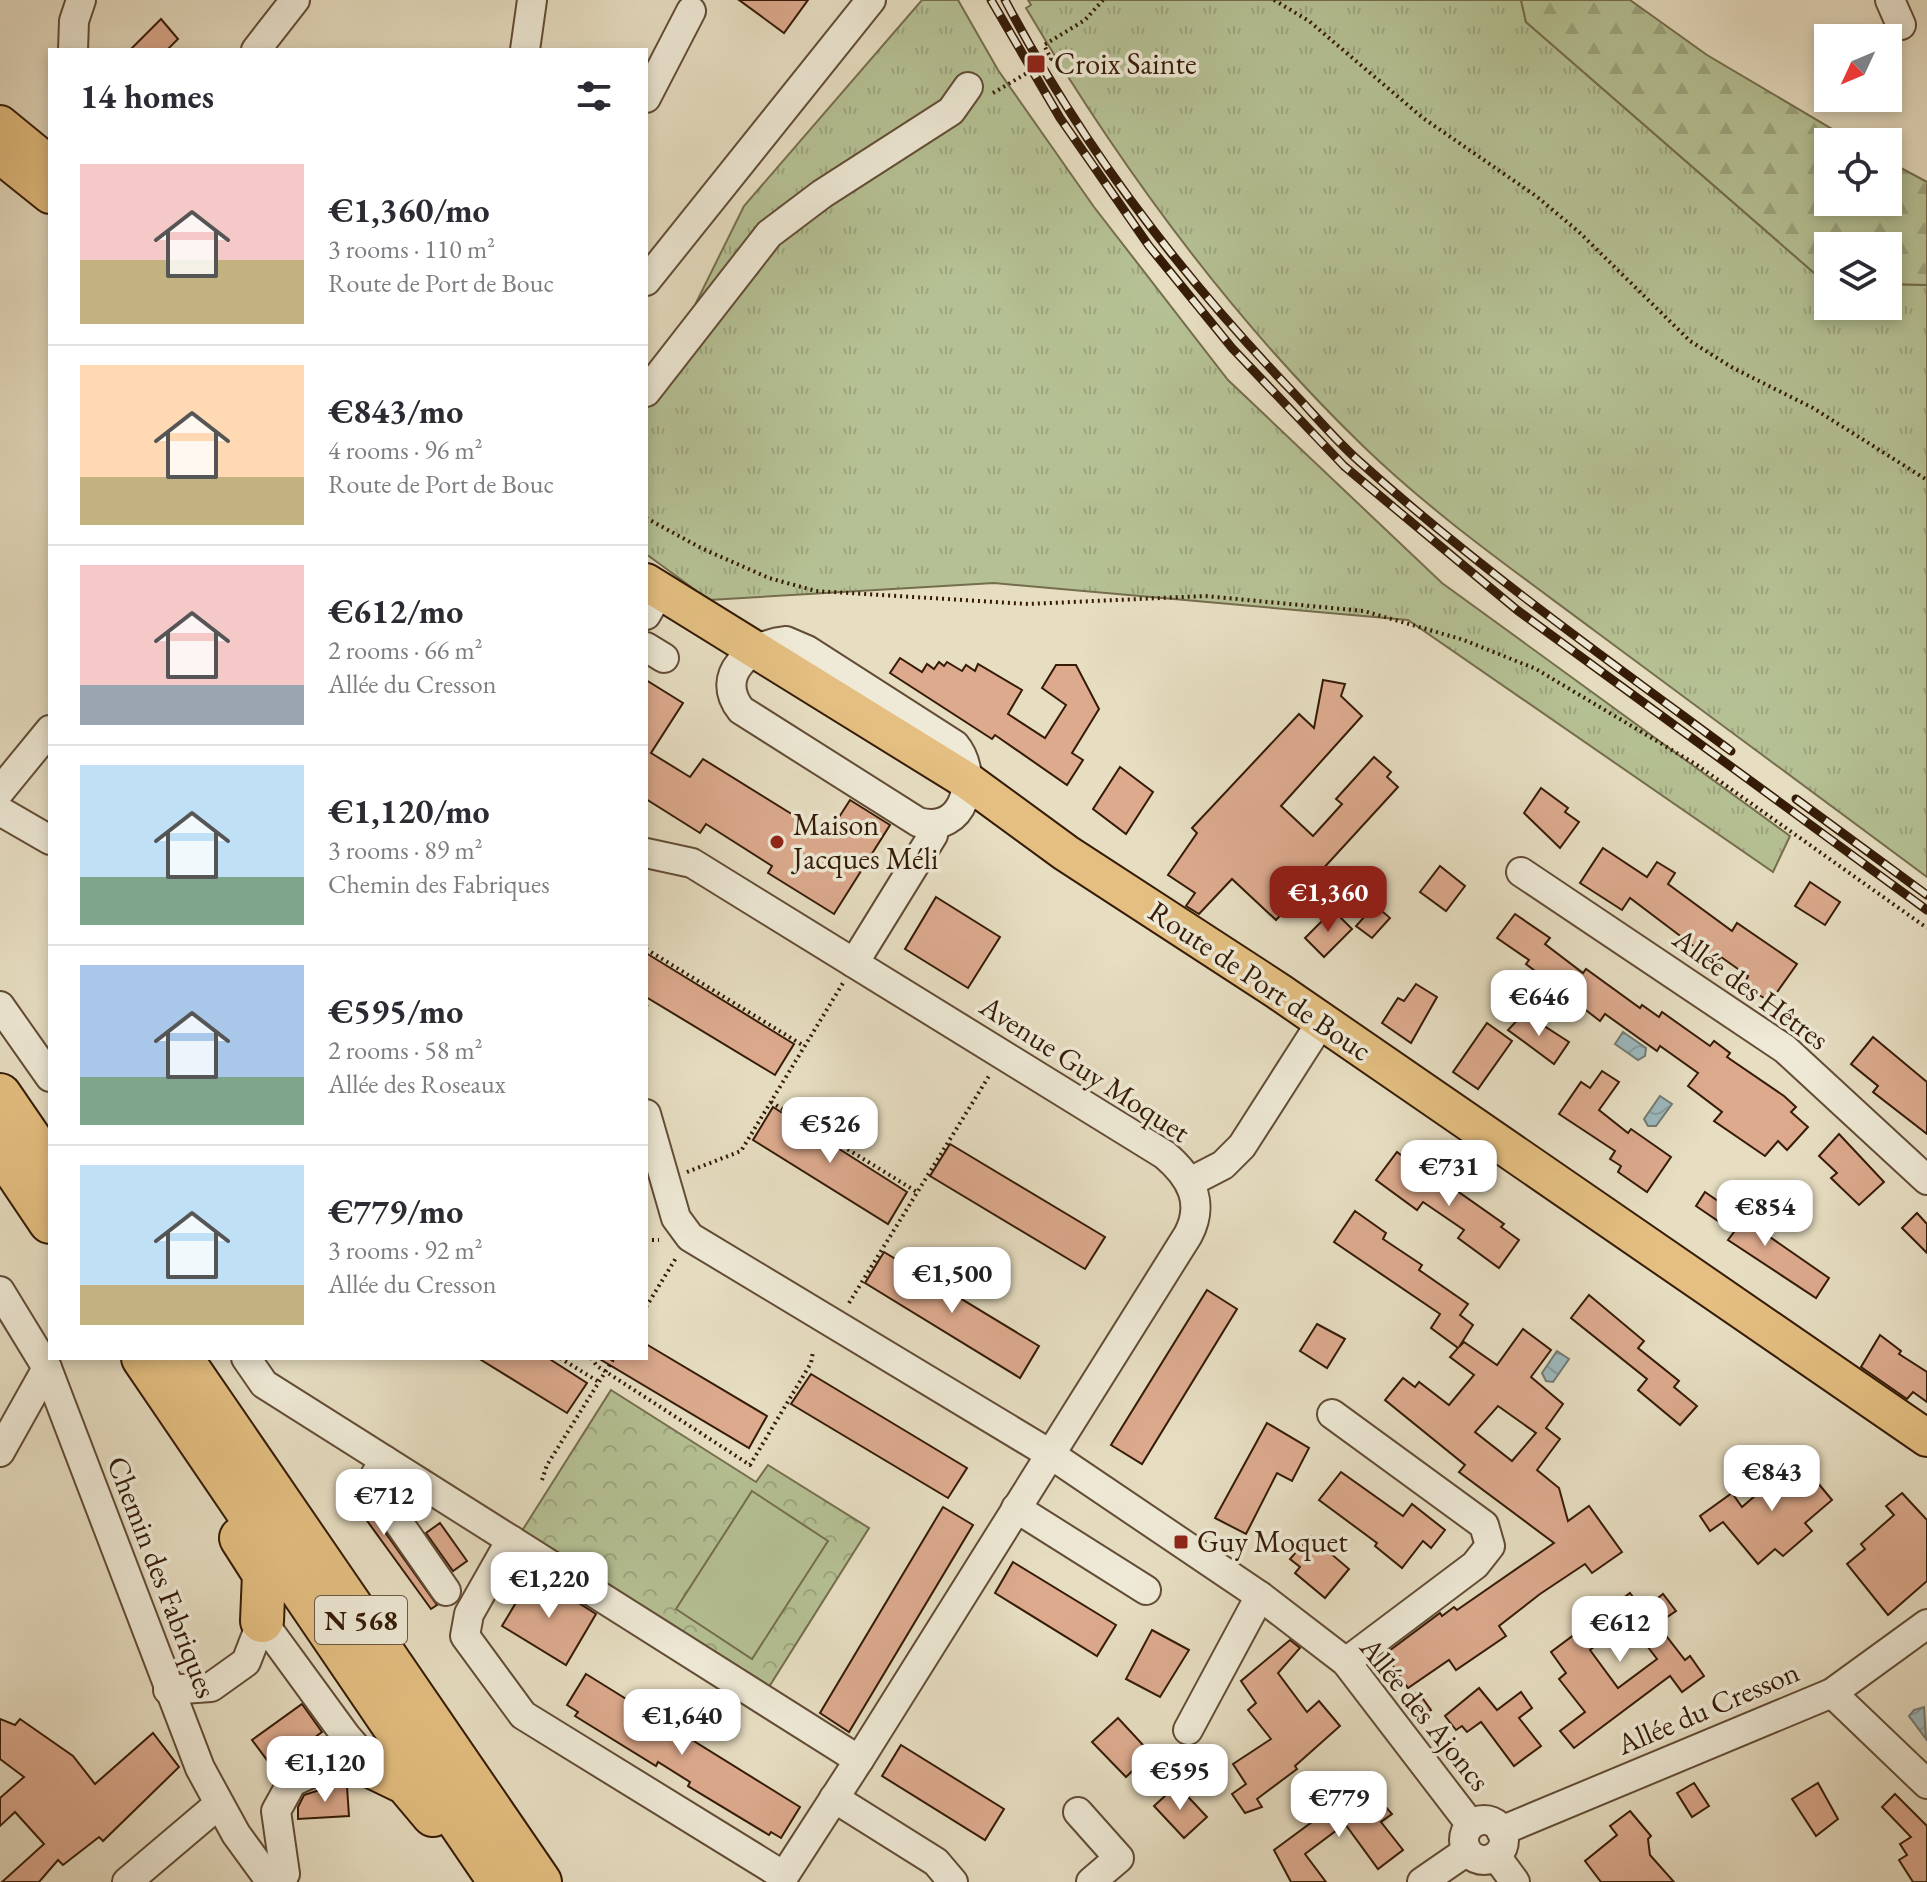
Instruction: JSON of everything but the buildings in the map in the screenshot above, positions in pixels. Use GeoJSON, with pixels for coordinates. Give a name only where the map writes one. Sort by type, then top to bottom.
{"type":"FeatureCollection","features":[{"type":"Feature","properties":{"kind":"highway"},"geometry":{"type":"LineString","coordinates":[[0,1095],[48,1165]]}},
{"type":"Feature","properties":{"kind":"highway"},"geometry":{"type":"LineString","coordinates":[[0,1148],[48,1219]]}},
{"type":"Feature","properties":{"kind":"highway"},"geometry":{"type":"LineString","coordinates":[[0,1170],[48,1231]]}},
{"type":"Feature","properties":{"kind":"highway"},"geometry":{"type":"LineString","coordinates":[[157,1360],[211,1491],[264,1574],[262,1621]]}},
{"type":"Feature","properties":{"kind":"highway","name":"N 568"},"geometry":{"type":"LineString","coordinates":[[157,1360],[500,1882]]}},
{"type":"Feature","properties":{"kind":"highway","name":"N 568"},"geometry":{"type":"LineString","coordinates":[[157,1360],[540,1882]]}},
{"type":"Feature","properties":{"kind":"highway"},"geometry":{"type":"LineString","coordinates":[[373,1767],[406,1783],[482,1882]]}},
{"type":"Feature","properties":{"kind":"main road"},"geometry":{"type":"LineString","coordinates":[[0,124],[48,163]]}},
{"type":"Feature","properties":{"kind":"main road"},"geometry":{"type":"LineString","coordinates":[[0,154],[48,193]]}},
{"type":"Feature","properties":{"kind":"main road","name":"Route de Port de Bouc"},"geometry":{"type":"LineString","coordinates":[[650,600],[747,656],[956,803],[1066,853],[1322,1021],[1927,1438]]}},
{"type":"Feature","properties":{"kind":"street"},"geometry":{"type":"LineString","coordinates":[[73,48],[74,21],[81,0]]}},
{"type":"Feature","properties":{"kind":"street"},"geometry":{"type":"LineString","coordinates":[[258,48],[295,0]]}},
{"type":"Feature","properties":{"kind":"street"},"geometry":{"type":"LineString","coordinates":[[525,48],[532,0]]}},
{"type":"Feature","properties":{"kind":"street"},"geometry":{"type":"LineString","coordinates":[[648,279],[871,0]]}},
{"type":"Feature","properties":{"kind":"street"},"geometry":{"type":"LineString","coordinates":[[648,94],[691,11]]}},
{"type":"Feature","properties":{"kind":"street"},"geometry":{"type":"LineString","coordinates":[[648,389],[769,234],[822,194],[951,111],[968,87]]}},
{"type":"Feature","properties":{"kind":"street"},"geometry":{"type":"LineString","coordinates":[[0,791],[48,732]]}},
{"type":"Feature","properties":{"kind":"street"},"geometry":{"type":"LineString","coordinates":[[861,967],[933,835],[956,803]]}},
{"type":"Feature","properties":{"kind":"street"},"geometry":{"type":"LineString","coordinates":[[0,811],[48,839]]}},
{"type":"Feature","properties":{"kind":"street","name":"Avenue Guy Moquet"},"geometry":{"type":"LineString","coordinates":[[511,1540],[469,1614],[465,1636],[523,1715],[788,1879],[834,1798],[1193,1226],[1197,1206],[1190,1182],[1165,1155],[692,863],[648,853]]}},
{"type":"Feature","properties":{"kind":"street","name":"Allée des Hêtres"},"geometry":{"type":"LineString","coordinates":[[1521,872],[1785,1049],[1927,1180]]}},
{"type":"Feature","properties":{"kind":"street"},"geometry":{"type":"LineString","coordinates":[[0,1006],[48,1074]]}},
{"type":"Feature","properties":{"kind":"street"},"geometry":{"type":"LineString","coordinates":[[1190,1182],[1223,1165],[1242,1146],[1322,1021]]}},
{"type":"Feature","properties":{"kind":"street"},"geometry":{"type":"LineString","coordinates":[[648,1121],[676,1218],[690,1237]]}},
{"type":"Feature","properties":{"kind":"street","name":"Allée des Ajoncs"},"geometry":{"type":"LineString","coordinates":[[690,1237],[1050,1454],[1260,1596],[1346,1662],[1469,1838]]}},
{"type":"Feature","properties":{"kind":"street","name":"Chemin des Fabriques"},"geometry":{"type":"LineString","coordinates":[[0,1291],[47,1368],[200,1768],[219,1804],[271,1882]]}},
{"type":"Feature","properties":{"kind":"street"},"geometry":{"type":"LineString","coordinates":[[247,1360],[264,1384],[859,1760]]}},
{"type":"Feature","properties":{"kind":"street"},"geometry":{"type":"LineString","coordinates":[[0,1452],[47,1368]]}},
{"type":"Feature","properties":{"kind":"street"},"geometry":{"type":"LineString","coordinates":[[1332,1414],[1484,1525],[1490,1546],[1475,1565],[1346,1662]]}},
{"type":"Feature","properties":{"kind":"street"},"geometry":{"type":"LineString","coordinates":[[384,1460],[371,1483],[446,1591]]}},
{"type":"Feature","properties":{"kind":"street"},"geometry":{"type":"LineString","coordinates":[[1016,1508],[1146,1590]]}},
{"type":"Feature","properties":{"kind":"street"},"geometry":{"type":"LineString","coordinates":[[1188,1730],[1260,1596]]}},
{"type":"Feature","properties":{"kind":"street"},"geometry":{"type":"LineString","coordinates":[[168,1690],[211,1687],[246,1662],[262,1621]]}},
{"type":"Feature","properties":{"kind":"street"},"geometry":{"type":"LineString","coordinates":[[262,1621],[346,1736],[373,1767]]}},
{"type":"Feature","properties":{"kind":"street","name":"Allée du Cresson"},"geometry":{"type":"LineString","coordinates":[[1498,1844],[1832,1693],[1927,1624]]}},
{"type":"Feature","properties":{"kind":"street"},"geometry":{"type":"LineString","coordinates":[[1832,1693],[1927,1784]]}},
{"type":"Feature","properties":{"kind":"street"},"geometry":{"type":"LineString","coordinates":[[278,1882],[285,1874],[276,1811],[292,1782],[320,1769],[373,1767]]}},
{"type":"Feature","properties":{"kind":"street"},"geometry":{"type":"LineString","coordinates":[[834,1798],[936,1862],[953,1882]]}},
{"type":"Feature","properties":{"kind":"street"},"geometry":{"type":"LineString","coordinates":[[127,1882],[219,1804]]}},
{"type":"Feature","properties":{"kind":"street"},"geometry":{"type":"LineString","coordinates":[[1078,1812],[1119,1858],[1091,1882]]}},
{"type":"Feature","properties":{"kind":"street"},"geometry":{"type":"LineString","coordinates":[[1422,1882],[1488,1821],[1515,1882]]}},
{"type":"Feature","properties":{"kind":"path"},"geometry":{"type":"LineString","coordinates":[[1025,74],[1051,59],[1044,45],[1085,20],[1103,0]]}},
{"type":"Feature","properties":{"kind":"path"},"geometry":{"type":"LineString","coordinates":[[1274,0],[1309,21],[1423,118],[1547,205],[1579,232],[1690,341],[1733,368],[1813,408],[1927,480]]}},
{"type":"Feature","properties":{"kind":"path"},"geometry":{"type":"LineString","coordinates":[[648,519],[743,567],[816,591],[1028,604],[1205,596],[1364,611],[1464,640],[1536,669],[1697,765],[1927,928]]}},
{"type":"Feature","properties":{"kind":"path"},"geometry":{"type":"LineString","coordinates":[[648,950],[805,1047]]}},
{"type":"Feature","properties":{"kind":"path"},"geometry":{"type":"LineString","coordinates":[[673,1177],[741,1151],[848,976],[859,983],[861,967]]}},
{"type":"Feature","properties":{"kind":"path"},"geometry":{"type":"LineString","coordinates":[[813,1311],[819,1300],[843,1313],[1002,1055]]}},
{"type":"Feature","properties":{"kind":"path"},"geometry":{"type":"LineString","coordinates":[[771,1102],[917,1192]]}},
{"type":"Feature","properties":{"kind":"path"},"geometry":{"type":"LineString","coordinates":[[648,1301],[690,1237]]}},
{"type":"Feature","properties":{"kind":"path"},"geometry":{"type":"LineString","coordinates":[[648,1240],[659,1240]]}},
{"type":"Feature","properties":{"kind":"path"},"geometry":{"type":"LineString","coordinates":[[593,1360],[606,1372],[750,1465],[811,1363],[813,1352]]}},
{"type":"Feature","properties":{"kind":"path"},"geometry":{"type":"LineString","coordinates":[[563,1360],[599,1382]]}},
{"type":"Feature","properties":{"kind":"path"},"geometry":{"type":"LineString","coordinates":[[542,1480],[613,1360]]}},
{"type":"Feature","properties":{"kind":"green space"},"geometry":{"type":"Polygon","coordinates":[[[922,0],[958,0],[998,70],[1094,207],[1228,380],[1442,583],[1790,836],[1773,872],[1408,620],[994,583],[709,600],[648,555],[648,400],[744,206],[922,0]]]}},
{"type":"Feature","properties":{"kind":"green space"},"geometry":{"type":"Polygon","coordinates":[[[1028,0],[1521,0],[1526,22],[1814,273],[1814,320],[1902,320],[1902,284],[1927,285],[1927,877],[1476,542],[1417,495],[1362,445],[1267,345],[1179,238],[1062,67],[1026,8],[1031,5],[1028,0]]]}},
{"type":"Feature","properties":{"kind":"green space"},"geometry":{"type":"Polygon","coordinates":[[[1521,0],[1630,0],[1707,55],[1830,128],[1814,128],[1814,216],[1902,216],[1902,169],[1927,182],[1927,285],[1902,284],[1902,232],[1814,232],[1814,273],[1526,22],[1521,0]]]}},
{"type":"Feature","properties":{"kind":"green space"},"geometry":{"type":"Polygon","coordinates":[[[611,1390],[756,1482],[768,1465],[869,1528],[767,1690],[520,1534],[611,1390]]]}},
{"type":"Feature","properties":{"kind":"green space"},"geometry":{"type":"Polygon","coordinates":[[[752,1491],[828,1541],[752,1659],[676,1609],[752,1491]]]}},
{"type":"Feature","properties":{"kind":"water"},"geometry":{"type":"Polygon","coordinates":[[[1623,1032],[1646,1048],[1645,1056],[1638,1060],[1615,1044],[1623,1032]]]}},
{"type":"Feature","properties":{"kind":"water"},"geometry":{"type":"Polygon","coordinates":[[[1660,1096],[1672,1104],[1656,1126],[1648,1126],[1644,1119],[1660,1096]]]}},
{"type":"Feature","properties":{"kind":"water"},"geometry":{"type":"Polygon","coordinates":[[[1557,1351],[1569,1359],[1553,1382],[1546,1381],[1542,1373],[1557,1351]]]}},
{"type":"Feature","properties":{"kind":"water"},"geometry":{"type":"Polygon","coordinates":[[[1924,1707],[1926,1739],[1909,1716],[1914,1710],[1924,1707]]]}},
{"type":"Feature","properties":{"kind":"railway"},"geometry":{"type":"LineString","coordinates":[[991,0],[1060,118],[1149,246],[1232,348],[1344,466],[1517,610],[1927,910]]}},
{"type":"Feature","properties":{"kind":"railway"},"geometry":{"type":"LineString","coordinates":[[1005,0],[1065,104],[1170,252],[1248,344],[1333,436],[1404,501],[1496,575],[1731,751]]}},
{"type":"Feature","properties":{"kind":"railway"},"geometry":{"type":"LineString","coordinates":[[1796,799],[1927,895]]}},
{"type":"Feature","properties":{"kind":"place","name":"Croix Sainte"},"geometry":{"type":"Point","coordinates":[1036,64]}},
{"type":"Feature","properties":{"kind":"place","name":"Maison Jacques Méli"},"geometry":{"type":"Point","coordinates":[777,842]}},
{"type":"Feature","properties":{"kind":"place","name":"Guy Moquet"},"geometry":{"type":"Point","coordinates":[1181,1542]}}]}
